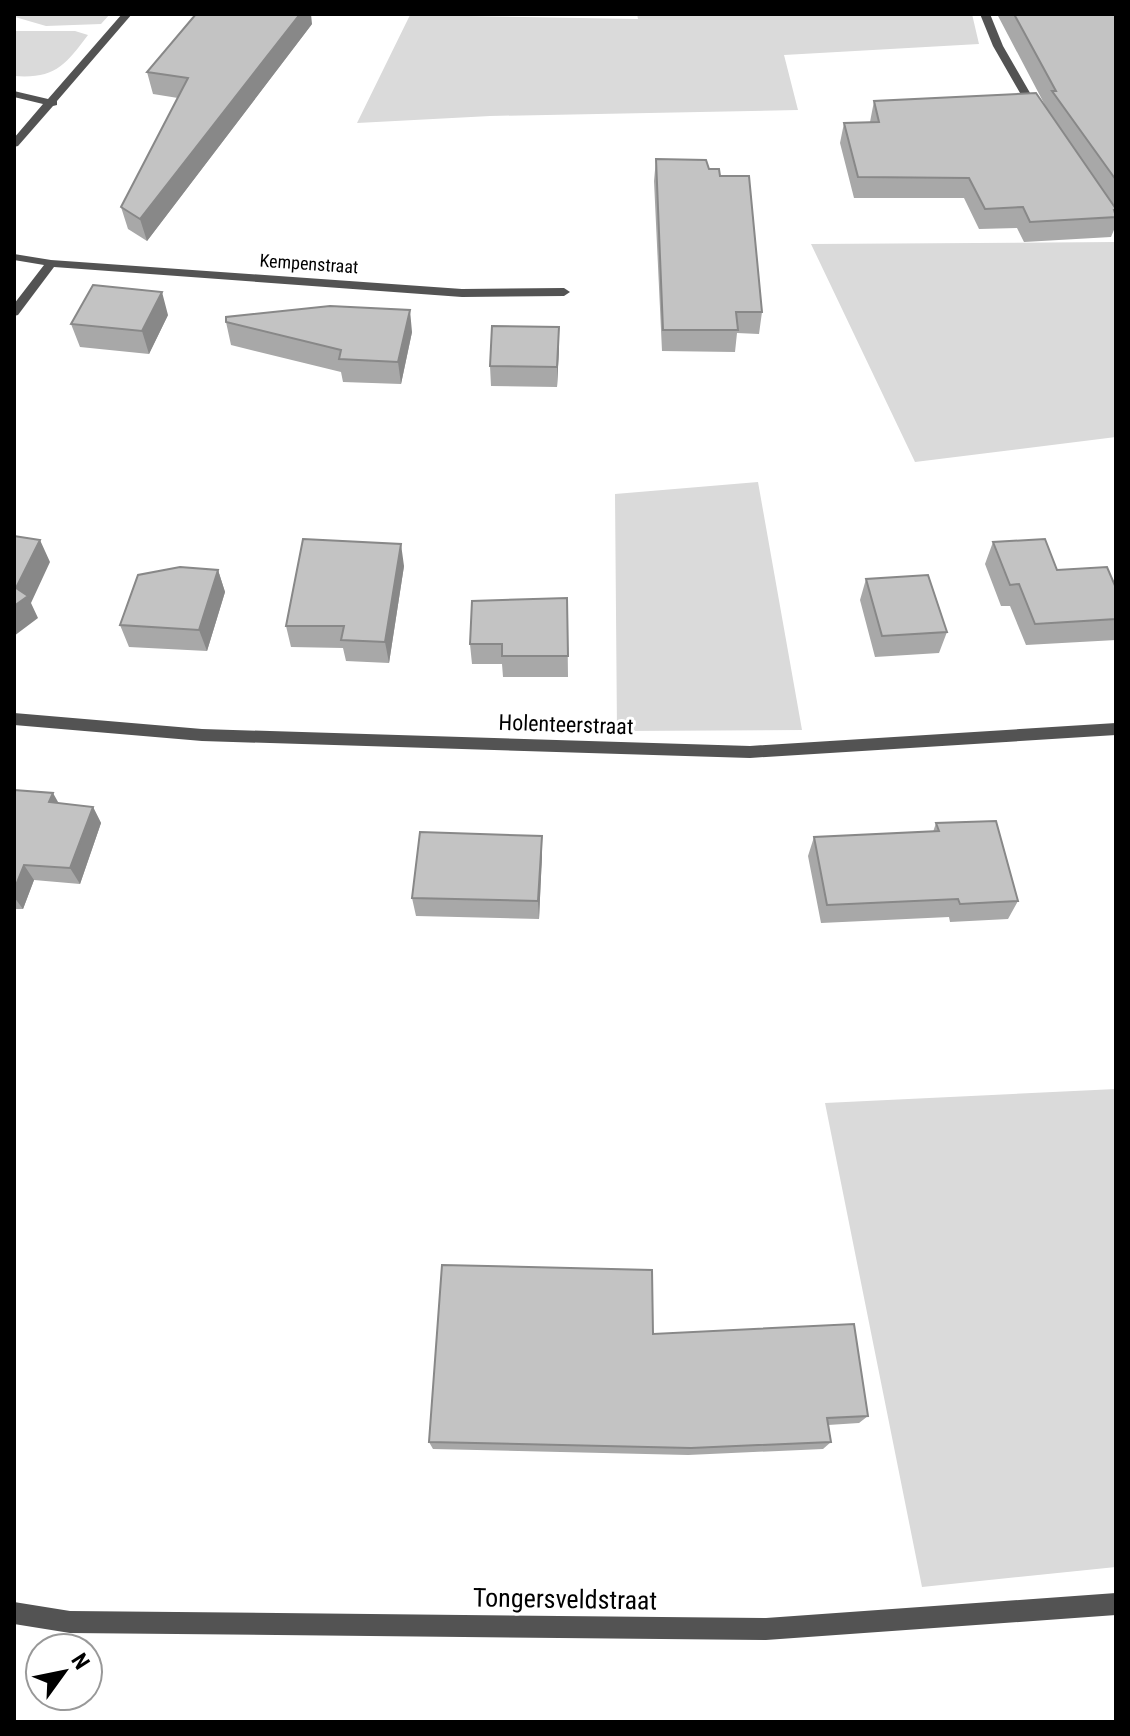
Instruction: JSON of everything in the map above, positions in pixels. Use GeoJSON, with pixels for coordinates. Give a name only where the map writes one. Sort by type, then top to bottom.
{"type":"FeatureCollection","features":[{"type":"Feature","properties":{"kind":"street"},"geometry":{"type":"LineString","coordinates":[[14,144],[53,103],[127,14]]}},
{"type":"Feature","properties":{"kind":"street"},"geometry":{"type":"LineString","coordinates":[[985,14],[998,46],[1044,123]]}},
{"type":"Feature","properties":{"kind":"street"},"geometry":{"type":"LineString","coordinates":[[14,94],[53,103]]}},
{"type":"Feature","properties":{"kind":"street","name":"Kempenstraat"},"geometry":{"type":"LineString","coordinates":[[14,257],[51,263],[462,293],[564,292]]}},
{"type":"Feature","properties":{"kind":"street"},"geometry":{"type":"LineString","coordinates":[[14,312],[51,263]]}},
{"type":"Feature","properties":{"kind":"street","name":"Holenteerstraat"},"geometry":{"type":"LineString","coordinates":[[14,719],[202,735],[750,752],[1116,729]]}},
{"type":"Feature","properties":{"kind":"street","name":"Tongersveldstraat"},"geometry":{"type":"LineString","coordinates":[[14,1613],[70,1622],[766,1629],[1116,1604]]}},
{"type":"Feature","properties":{"kind":"shaded area"},"geometry":{"type":"Polygon","coordinates":[[[18,14],[110,14],[101,24],[46,26],[15,17],[18,14]]]}},
{"type":"Feature","properties":{"kind":"shaded area"},"geometry":{"type":"Polygon","coordinates":[[[637,14],[972,14],[979,44],[784,55],[798,110],[490,116],[357,123],[410,15],[638,19],[637,14]]]}},
{"type":"Feature","properties":{"kind":"shaded area"},"geometry":{"type":"Polygon","coordinates":[[[14,31],[75,31],[88,35],[65,62],[49,73],[14,76],[14,31]]]}},
{"type":"Feature","properties":{"kind":"shaded area"},"geometry":{"type":"Polygon","coordinates":[[[1116,242],[1116,437],[915,462],[811,244],[1116,242]]]}},
{"type":"Feature","properties":{"kind":"shaded area"},"geometry":{"type":"Polygon","coordinates":[[[758,482],[802,730],[617,731],[615,494],[758,482]]]}},
{"type":"Feature","properties":{"kind":"shaded area"},"geometry":{"type":"Polygon","coordinates":[[[1116,1089],[1116,1567],[922,1587],[825,1103],[1116,1089]]]}},
{"type":"Feature","properties":{"kind":"building"},"geometry":{"type":"Polygon","coordinates":[[[196,14],[300,14],[140,219],[121,207],[188,78],[147,72],[196,14]]]}},
{"type":"Feature","properties":{"kind":"building"},"geometry":{"type":"Polygon","coordinates":[[[1014,14],[1116,14],[1116,180],[1052,91],[1056,91],[1014,14]]]}},
{"type":"Feature","properties":{"kind":"building"},"geometry":{"type":"Polygon","coordinates":[[[1036,93],[1116,209],[1116,217],[1030,222],[1023,207],[985,209],[969,178],[858,177],[844,123],[879,122],[874,101],[1036,93]]]}},
{"type":"Feature","properties":{"kind":"building"},"geometry":{"type":"Polygon","coordinates":[[[656,159],[706,160],[709,169],[719,169],[720,176],[749,176],[762,312],[736,312],[738,330],[663,330],[656,159]]]}},
{"type":"Feature","properties":{"kind":"building"},"geometry":{"type":"Polygon","coordinates":[[[93,285],[162,292],[142,331],[71,324],[93,285]]]}},
{"type":"Feature","properties":{"kind":"building"},"geometry":{"type":"Polygon","coordinates":[[[330,306],[410,310],[398,362],[339,359],[341,350],[226,322],[226,317],[330,306]]]}},
{"type":"Feature","properties":{"kind":"building"},"geometry":{"type":"Polygon","coordinates":[[[492,326],[559,327],[557,367],[490,366],[492,326]]]}},
{"type":"Feature","properties":{"kind":"building"},"geometry":{"type":"Polygon","coordinates":[[[14,536],[40,540],[16,588],[28,596],[14,606],[14,536]]]}},
{"type":"Feature","properties":{"kind":"building"},"geometry":{"type":"Polygon","coordinates":[[[303,539],[401,544],[385,642],[341,640],[344,626],[286,626],[303,539]]]}},
{"type":"Feature","properties":{"kind":"building"},"geometry":{"type":"Polygon","coordinates":[[[1045,539],[1057,570],[1107,567],[1116,588],[1116,619],[1035,624],[1019,584],[1010,585],[993,542],[1045,539]]]}},
{"type":"Feature","properties":{"kind":"building"},"geometry":{"type":"Polygon","coordinates":[[[180,567],[218,570],[199,630],[120,625],[138,575],[180,567]]]}},
{"type":"Feature","properties":{"kind":"building"},"geometry":{"type":"Polygon","coordinates":[[[928,575],[947,632],[882,636],[866,579],[928,575]]]}},
{"type":"Feature","properties":{"kind":"building"},"geometry":{"type":"Polygon","coordinates":[[[567,598],[568,656],[502,656],[502,644],[470,644],[472,601],[567,598]]]}},
{"type":"Feature","properties":{"kind":"building"},"geometry":{"type":"Polygon","coordinates":[[[14,790],[53,793],[49,802],[93,807],[70,868],[24,865],[14,890],[14,790]]]}},
{"type":"Feature","properties":{"kind":"building"},"geometry":{"type":"Polygon","coordinates":[[[996,821],[1018,901],[960,904],[958,899],[827,905],[814,837],[939,831],[936,823],[996,821]]]}},
{"type":"Feature","properties":{"kind":"building"},"geometry":{"type":"Polygon","coordinates":[[[420,832],[542,836],[538,901],[412,898],[420,832]]]}},
{"type":"Feature","properties":{"kind":"building"},"geometry":{"type":"Polygon","coordinates":[[[442,1265],[652,1270],[653,1334],[854,1324],[868,1416],[827,1418],[831,1442],[691,1448],[429,1442],[442,1265]]]}}]}
